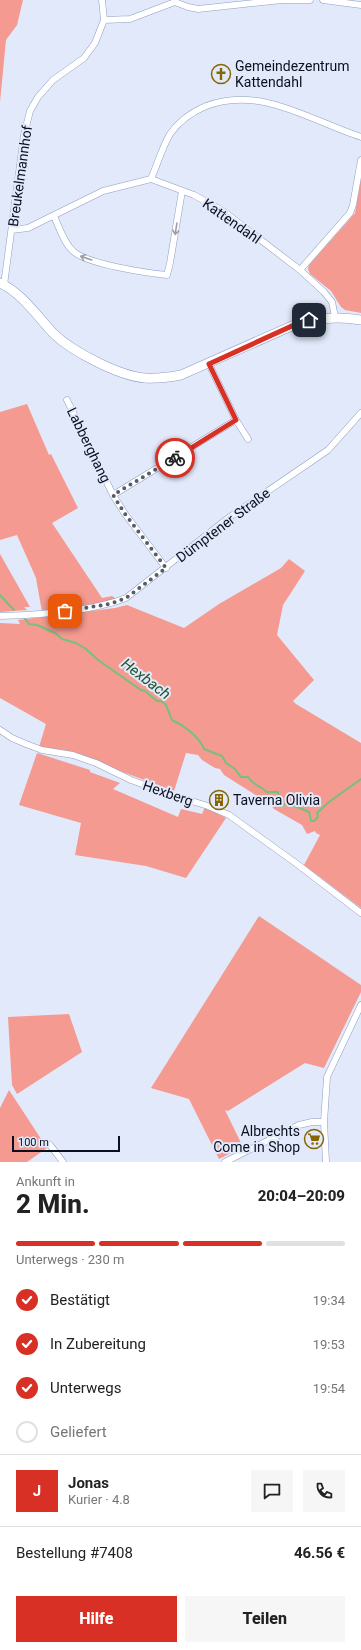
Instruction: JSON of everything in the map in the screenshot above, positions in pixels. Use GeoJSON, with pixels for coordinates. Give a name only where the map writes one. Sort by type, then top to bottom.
{"type":"FeatureCollection","features":[{"type":"Feature","properties":{"kind":"street","name":"Breukelmannhof"},"geometry":{"type":"LineString","coordinates":[[2,284],[12,230],[24,135],[30,111],[38,97],[53,80],[75,65],[90,51],[100,32],[104,20],[102,0]]}},
{"type":"Feature","properties":{"kind":"street"},"geometry":{"type":"LineString","coordinates":[[104,20],[130,18],[175,1],[198,10],[282,0],[310,0]]}},
{"type":"Feature","properties":{"kind":"street"},"geometry":{"type":"LineString","coordinates":[[323,0],[361,5]]}},
{"type":"Feature","properties":{"kind":"street"},"geometry":{"type":"LineString","coordinates":[[12,230],[28,228],[103,190],[151,179],[164,146],[170,134],[178,124],[198,110],[225,101],[239,99],[266,102],[361,137]]}},
{"type":"Feature","properties":{"kind":"street"},"geometry":{"type":"LineString","coordinates":[[300,270],[350,213],[353,205],[361,160]]}},
{"type":"Feature","properties":{"kind":"street","name":"Kattendahl"},"geometry":{"type":"LineString","coordinates":[[151,179],[208,202],[223,211],[300,270],[329,297],[332,302],[335,317]]}},
{"type":"Feature","properties":{"kind":"street"},"geometry":{"type":"LineString","coordinates":[[54,216],[72,250],[81,257],[141,273],[166,275],[170,263],[182,191]]}},
{"type":"Feature","properties":{"kind":"street"},"geometry":{"type":"LineString","coordinates":[[2,284],[14,292],[55,335],[77,351],[91,360],[128,374],[145,378],[182,375],[294,325],[309,320],[335,317],[361,320]]}},
{"type":"Feature","properties":{"kind":"street"},"geometry":{"type":"LineString","coordinates":[[209,364],[236,420],[248,439]]}},
{"type":"Feature","properties":{"kind":"street","name":"Labberghang"},"geometry":{"type":"LineString","coordinates":[[67,400],[113,495],[125,514],[166,568]]}},
{"type":"Feature","properties":{"kind":"street","name":"Dümptener Straße"},"geometry":{"type":"LineString","coordinates":[[0,616],[35,614],[110,604],[126,598],[227,519],[328,450],[361,413]]}},
{"type":"Feature","properties":{"kind":"street"},"geometry":{"type":"LineString","coordinates":[[113,495],[236,420]]}},
{"type":"Feature","properties":{"kind":"street","name":"Hexberg"},"geometry":{"type":"LineString","coordinates":[[0,730],[12,738],[42,750],[73,756],[96,763],[131,780],[208,806],[229,815],[361,913]]}},
{"type":"Feature","properties":{"kind":"street"},"geometry":{"type":"LineString","coordinates":[[326,1162],[324,1122],[327,1077],[361,1005]]}},
{"type":"Feature","properties":{"kind":"street"},"geometry":{"type":"LineString","coordinates":[[225,1162],[299,1125],[312,1122],[324,1122]]}},
{"type":"Feature","properties":{"kind":"street"},"geometry":{"type":"LineString","coordinates":[[50,1145],[63,1162]]}},
{"type":"Feature","properties":{"kind":"shaded area"},"geometry":{"type":"Polygon","coordinates":[[[0,0],[23,0],[17,25],[6,40],[0,102],[0,0]]]}},
{"type":"Feature","properties":{"kind":"shaded area"},"geometry":{"type":"Polygon","coordinates":[[[361,179],[361,313],[345,310],[341,307],[331,291],[310,274],[308,269],[309,265],[355,213],[361,179]]]}},
{"type":"Feature","properties":{"kind":"shaded area"},"geometry":{"type":"Polygon","coordinates":[[[27,404],[49,455],[51,454],[78,508],[52,523],[102,598],[112,596],[118,600],[97,605],[42,612],[36,578],[17,535],[0,540],[0,412],[27,404]]]}},
{"type":"Feature","properties":{"kind":"shaded area"},"geometry":{"type":"Polygon","coordinates":[[[0,554],[30,607],[24,607],[27,610],[0,612],[0,554]]]}},
{"type":"Feature","properties":{"kind":"shaded area"},"geometry":{"type":"Polygon","coordinates":[[[289,559],[305,571],[283,605],[277,635],[314,680],[293,701],[361,743],[361,908],[304,865],[320,835],[315,831],[307,834],[302,825],[274,809],[270,804],[224,775],[220,769],[215,768],[202,760],[198,755],[186,753],[174,791],[120,771],[96,760],[62,750],[39,747],[46,724],[0,698],[0,623],[20,624],[18,620],[115,608],[127,605],[184,628],[219,604],[281,568],[289,559]]]}},
{"type":"Feature","properties":{"kind":"shaded area"},"geometry":{"type":"Polygon","coordinates":[[[37,753],[90,770],[90,772],[120,783],[113,789],[178,817],[181,809],[202,814],[205,807],[226,818],[186,878],[146,866],[75,855],[81,823],[19,805],[37,753]]]}},
{"type":"Feature","properties":{"kind":"shaded area"},"geometry":{"type":"Polygon","coordinates":[[[259,916],[361,985],[361,992],[324,1068],[305,1063],[228,1111],[225,1110],[243,1147],[219,1159],[189,1099],[151,1088],[259,916]]]}},
{"type":"Feature","properties":{"kind":"shaded area"},"geometry":{"type":"Polygon","coordinates":[[[69,1014],[82,1052],[17,1094],[12,1085],[8,1017],[69,1014]]]}},
{"type":"Feature","properties":{"kind":"shaded area"},"geometry":{"type":"Polygon","coordinates":[[[9,1090],[47,1148],[27,1162],[0,1162],[0,1108],[9,1090]]]}},
{"type":"Feature","properties":{"kind":"waterway"},"geometry":{"type":"LineString","coordinates":[[0,595],[14,610]]}},
{"type":"Feature","properties":{"kind":"waterway","name":"Hexbach"},"geometry":{"type":"LineString","coordinates":[[25,619],[29,624],[37,625],[55,633],[62,639],[76,643],[86,649],[98,660],[141,690],[145,691],[157,701],[161,701],[166,705],[172,720],[190,732],[202,744],[204,749],[222,756],[226,763],[235,769],[241,777],[248,777],[267,792],[278,792],[279,803],[282,806],[288,803],[309,812],[311,821],[314,821],[318,817],[317,813],[329,802],[361,779]]}},
{"type":"Feature","properties":{"kind":"way so far"},"geometry":{"type":"LineString","coordinates":[[65,611],[110,604],[126,598],[166,568],[125,514],[113,495],[175,458]]}},
{"type":"Feature","properties":{"kind":"place","name":"Gemeindezentrum Kattendahl"},"geometry":{"type":"Point","coordinates":[221,74]}},
{"type":"Feature","properties":{"kind":"place","name":"Taverna Olivia"},"geometry":{"type":"Point","coordinates":[219,800]}},
{"type":"Feature","properties":{"kind":"place","name":"Albrechts Come in Shop"},"geometry":{"type":"Point","coordinates":[314,1139]}},
{"type":"Feature","properties":{"kind":"route"},"geometry":{"type":"LineString","coordinates":[[175,458],[236,420],[209,364],[294,325],[309,320]]}}]}
